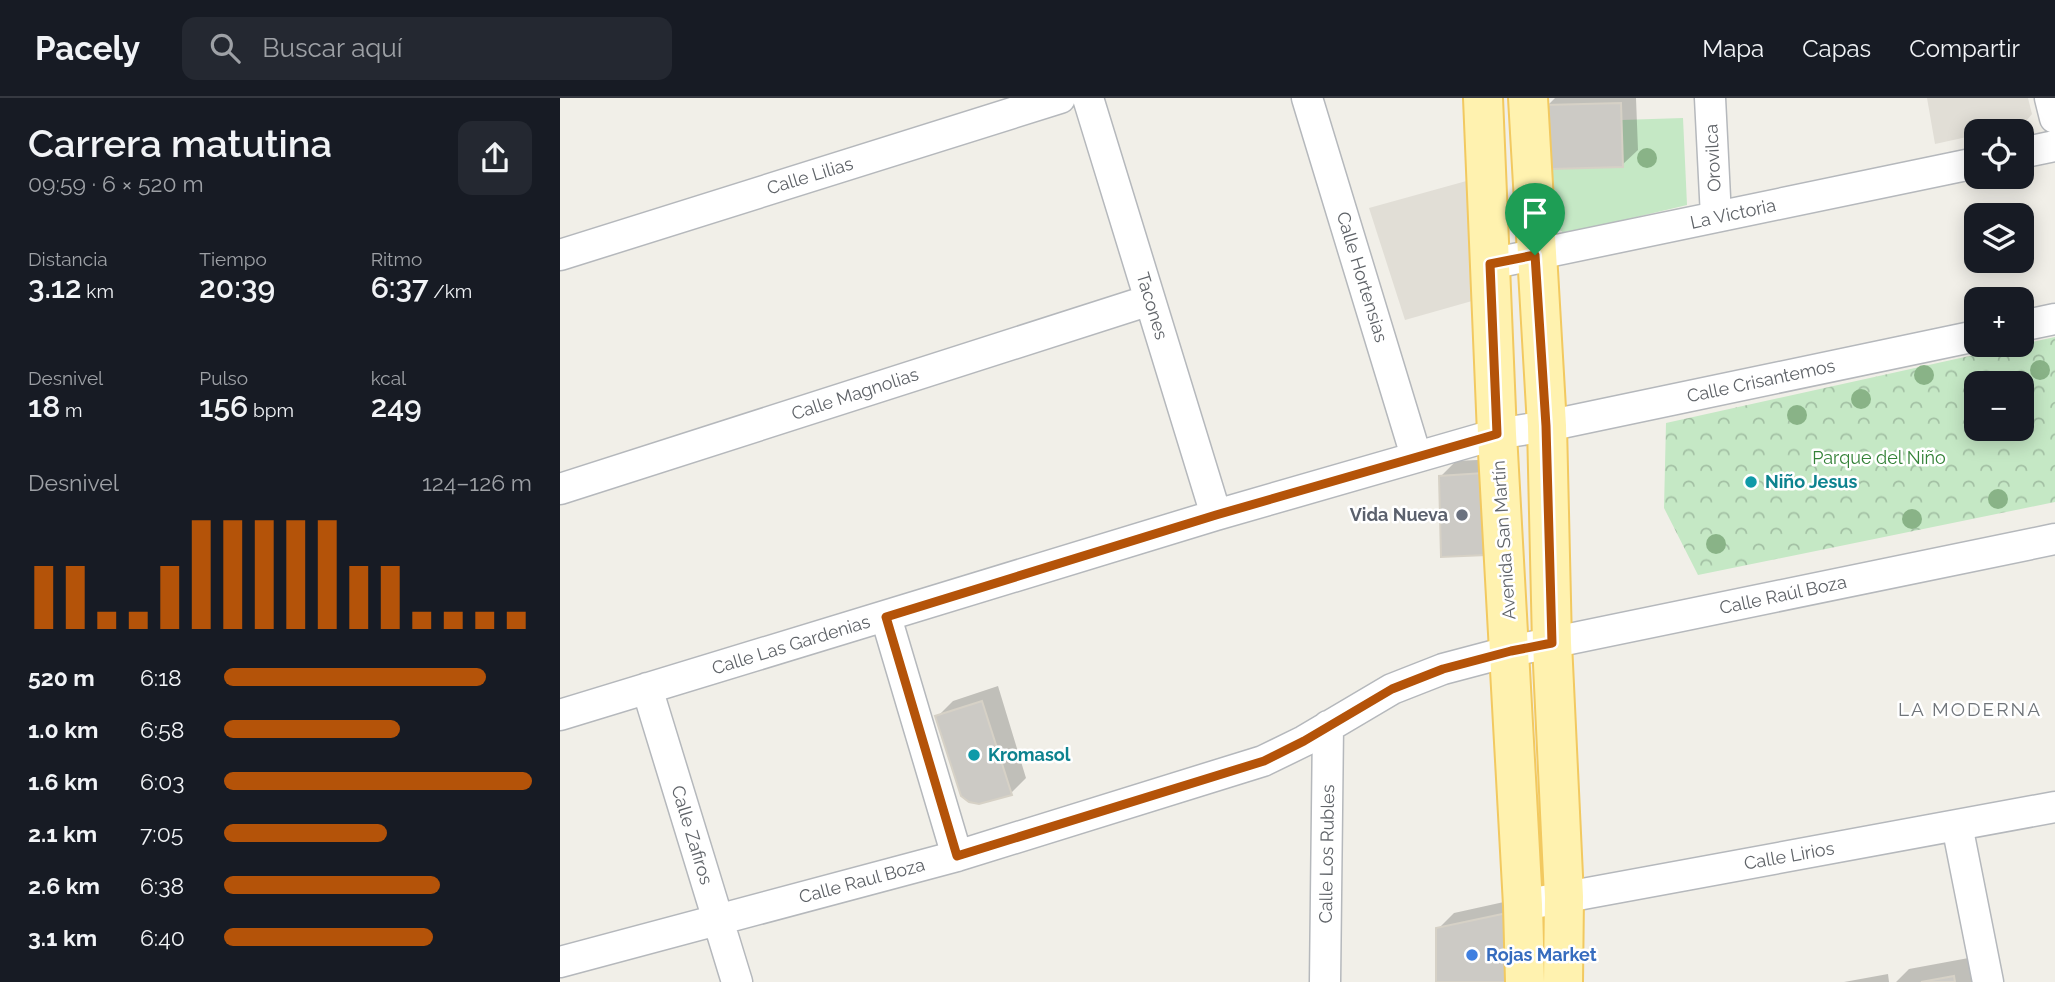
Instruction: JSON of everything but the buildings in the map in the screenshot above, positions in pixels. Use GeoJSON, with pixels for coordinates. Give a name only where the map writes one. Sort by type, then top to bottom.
{"type":"FeatureCollection","features":[{"type":"Feature","properties":{"kind":"main road","name":"Avenida San Martín"},"geometry":{"type":"LineString","coordinates":[[1483,98],[1525,982]]}},
{"type":"Feature","properties":{"kind":"main road"},"geometry":{"type":"LineString","coordinates":[[1528,98],[1546,426],[1552,643],[1564,898],[1563,982]]}},
{"type":"Feature","properties":{"kind":"street","name":"Calle Lilias"},"geometry":{"type":"LineString","coordinates":[[560,255],[1060,98]]}},
{"type":"Feature","properties":{"kind":"street","name":"Tacones"},"geometry":{"type":"LineString","coordinates":[[1088,98],[1216,515]]}},
{"type":"Feature","properties":{"kind":"street","name":"Calle Hortensias"},"geometry":{"type":"LineString","coordinates":[[1307,98],[1416,456]]}},
{"type":"Feature","properties":{"kind":"street","name":"Orovilca"},"geometry":{"type":"LineString","coordinates":[[1710,98],[1716,218]]}},
{"type":"Feature","properties":{"kind":"street"},"geometry":{"type":"LineString","coordinates":[[2050,98],[2055,118]]}},
{"type":"Feature","properties":{"kind":"street"},"geometry":{"type":"LineString","coordinates":[[2034,150],[2055,146]]}},
{"type":"Feature","properties":{"kind":"street","name":"La Victoria"},"geometry":{"type":"LineString","coordinates":[[1490,264],[1964,166]]}},
{"type":"Feature","properties":{"kind":"street","name":"Calle Magnolias"},"geometry":{"type":"LineString","coordinates":[[560,489],[1150,300]]}},
{"type":"Feature","properties":{"kind":"street"},"geometry":{"type":"LineString","coordinates":[[2034,323],[2055,319]]}},
{"type":"Feature","properties":{"kind":"street","name":"Calle Crisantemos"},"geometry":{"type":"LineString","coordinates":[[1546,426],[1964,338]]}},
{"type":"Feature","properties":{"kind":"street","name":"Calle Las Gardenias"},"geometry":{"type":"LineString","coordinates":[[560,715],[1416,456],[1497,434],[1546,426]]}},
{"type":"Feature","properties":{"kind":"street","name":"Calle Raúl Boza"},"geometry":{"type":"LineString","coordinates":[[1511,651],[2055,539]]}},
{"type":"Feature","properties":{"kind":"street"},"geometry":{"type":"LineString","coordinates":[[886,617],[957,856]]}},
{"type":"Feature","properties":{"kind":"street","name":"Calle Raul Boza"},"geometry":{"type":"LineString","coordinates":[[560,962],[957,856],[1264,761],[1304,741],[1392,689],[1443,669],[1511,651]]}},
{"type":"Feature","properties":{"kind":"street","name":"Calle Zafiros"},"geometry":{"type":"LineString","coordinates":[[647,688],[737,982]]}},
{"type":"Feature","properties":{"kind":"street","name":"Calle Los Rubles"},"geometry":{"type":"LineString","coordinates":[[1325,982],[1328,726]]}},
{"type":"Feature","properties":{"kind":"street","name":"Calle Lirios"},"geometry":{"type":"LineString","coordinates":[[1523,905],[2055,807]]}},
{"type":"Feature","properties":{"kind":"street"},"geometry":{"type":"LineString","coordinates":[[1957,825],[1988,982]]}},
{"type":"Feature","properties":{"kind":"shaded area"},"geometry":{"type":"Polygon","coordinates":[[[1927,98],[2028,98],[2032,114],[2028,119],[1964,119],[1964,138],[1935,144],[1927,98]]]}},
{"type":"Feature","properties":{"kind":"shaded area"},"geometry":{"type":"Polygon","coordinates":[[[1470,180],[1472,301],[1405,320],[1369,208],[1470,180]]]}},
{"type":"Feature","properties":{"kind":"green space"},"geometry":{"type":"Polygon","coordinates":[[[1683,118],[1687,205],[1565,234],[1552,224],[1550,169],[1623,167],[1621,120],[1683,118]]]}},
{"type":"Feature","properties":{"kind":"green space","name":"Parque del Niño"},"geometry":{"type":"Polygon","coordinates":[[[2055,337],[2055,502],[1698,575],[1664,508],[1666,423],[1965,357],[2034,357],[2034,342],[2055,337]]]}},
{"type":"Feature","properties":{"kind":"place","name":"Niño Jesus"},"geometry":{"type":"Point","coordinates":[1751,482]}},
{"type":"Feature","properties":{"kind":"place","name":"Vida Nueva"},"geometry":{"type":"Point","coordinates":[1462,515]}},
{"type":"Feature","properties":{"kind":"place","name":"Kromasol"},"geometry":{"type":"Point","coordinates":[974,755]}},
{"type":"Feature","properties":{"kind":"place","name":"Rojas Market"},"geometry":{"type":"Point","coordinates":[1472,955]}},
{"type":"Feature","properties":{"kind":"district","name":"LA MODERNA"},"geometry":{"type":"Point","coordinates":[1970,709]}},
{"type":"Feature","properties":{"kind":"route"},"geometry":{"type":"LineString","coordinates":[[1535,255],[1546,426],[1552,643],[1443,669],[1392,689],[1304,741],[1264,761],[957,856],[886,617],[1216,515],[1497,434],[1490,264],[1535,255]]}}]}
